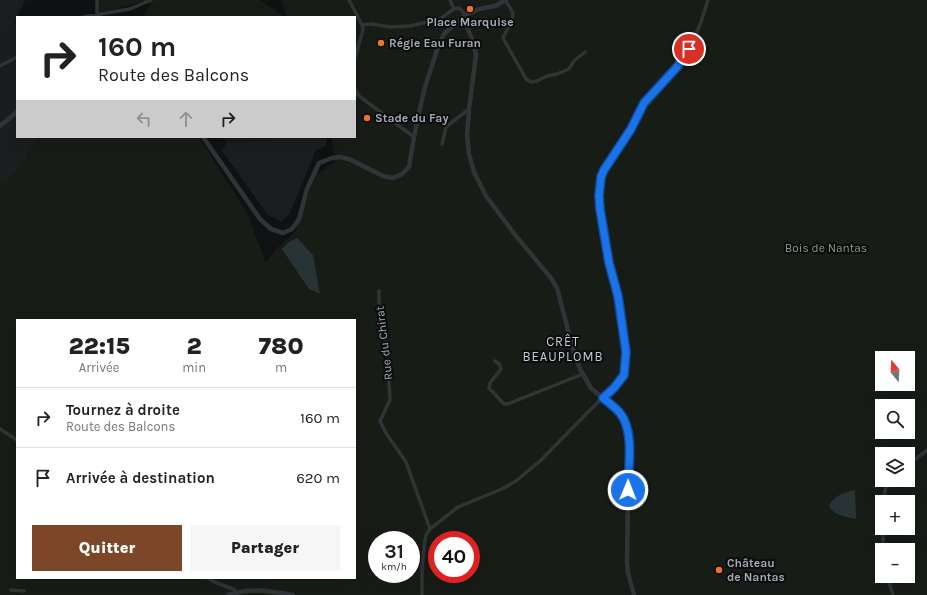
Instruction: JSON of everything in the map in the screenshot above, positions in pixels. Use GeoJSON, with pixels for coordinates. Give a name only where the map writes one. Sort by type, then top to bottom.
{"type":"FeatureCollection","features":[{"type":"Feature","properties":{"kind":"street"},"geometry":{"type":"LineString","coordinates":[[97,0],[97,15]]}},
{"type":"Feature","properties":{"kind":"street"},"geometry":{"type":"LineString","coordinates":[[90,16],[130,9],[151,0]]}},
{"type":"Feature","properties":{"kind":"street"},"geometry":{"type":"LineString","coordinates":[[349,0],[362,25],[363,30],[356,54]]}},
{"type":"Feature","properties":{"kind":"street"},"geometry":{"type":"LineString","coordinates":[[450,0],[454,9]]}},
{"type":"Feature","properties":{"kind":"street"},"geometry":{"type":"LineString","coordinates":[[204,138],[260,219],[271,230],[283,234],[292,229],[298,219],[307,189],[319,163],[332,158],[340,157],[349,159],[383,176],[393,178],[402,174],[409,167],[424,90],[438,46],[444,34],[464,16],[479,9],[495,6],[506,0],[513,13],[512,20],[503,38],[526,79],[531,82],[569,69],[574,60],[585,52]]}},
{"type":"Feature","properties":{"kind":"street"},"geometry":{"type":"LineString","coordinates":[[422,595],[424,540],[430,529],[458,507],[502,489],[540,461],[612,390],[624,375],[626,352],[618,296],[609,263],[600,209],[599,196],[601,177],[631,129],[644,103],[677,67],[689,49],[700,24],[708,0]]}},
{"type":"Feature","properties":{"kind":"street"},"geometry":{"type":"LineString","coordinates":[[362,25],[371,24],[390,27],[410,26],[440,19],[454,9],[459,8],[464,16],[474,44],[476,55],[467,136],[469,154],[474,172],[486,196],[516,236],[551,278],[557,288],[573,349],[583,374],[591,388],[620,413],[628,430],[627,562],[628,573],[634,595]]}},
{"type":"Feature","properties":{"kind":"street"},"geometry":{"type":"LineString","coordinates":[[0,66],[16,58]]}},
{"type":"Feature","properties":{"kind":"street"},"geometry":{"type":"LineString","coordinates":[[356,92],[359,96],[414,137]]}},
{"type":"Feature","properties":{"kind":"street"},"geometry":{"type":"LineString","coordinates":[[442,144],[446,127],[469,109]]}},
{"type":"Feature","properties":{"kind":"street"},"geometry":{"type":"LineString","coordinates":[[0,126],[16,113]]}},
{"type":"Feature","properties":{"kind":"street","name":"Rue du Chirat"},"geometry":{"type":"LineString","coordinates":[[379,291],[379,308],[387,350],[390,400],[380,421],[386,433],[406,462],[430,529]]}},
{"type":"Feature","properties":{"kind":"street"},"geometry":{"type":"LineString","coordinates":[[496,361],[501,369],[490,383],[489,388],[504,404],[508,404],[583,374]]}},
{"type":"Feature","properties":{"kind":"street"},"geometry":{"type":"LineString","coordinates":[[0,430],[16,439]]}},
{"type":"Feature","properties":{"kind":"street"},"geometry":{"type":"LineString","coordinates":[[915,459],[927,450]]}},
{"type":"Feature","properties":{"kind":"street"},"geometry":{"type":"LineString","coordinates":[[209,579],[235,590],[236,594]]}},
{"type":"Feature","properties":{"kind":"street"},"geometry":{"type":"LineString","coordinates":[[890,583],[893,595]]}},
{"type":"Feature","properties":{"kind":"street"},"geometry":{"type":"LineString","coordinates":[[228,595],[254,589],[293,595]]}},
{"type":"Feature","properties":{"kind":"street"},"geometry":{"type":"LineString","coordinates":[[11,590],[17,593],[24,591]]}},
{"type":"Feature","properties":{"kind":"shaded area"},"geometry":{"type":"Polygon","coordinates":[[[0,0],[25,0],[18,16],[16,16],[15,23],[16,138],[37,138],[21,167],[6,183],[0,186],[0,0]]]}},
{"type":"Feature","properties":{"kind":"shaded area"},"geometry":{"type":"Polygon","coordinates":[[[272,138],[327,138],[326,146],[316,150],[290,213],[281,222],[267,214],[222,151],[227,142],[265,141],[272,138]]]}},
{"type":"Feature","properties":{"kind":"shaded area"},"geometry":{"type":"Polygon","coordinates":[[[297,238],[313,255],[320,294],[309,289],[282,249],[289,242],[297,238]]]}},
{"type":"Feature","properties":{"kind":"shaded area"},"geometry":{"type":"Polygon","coordinates":[[[855,490],[856,519],[841,516],[831,509],[829,506],[836,497],[855,490]]]}},
{"type":"Feature","properties":{"kind":"green space"},"geometry":{"type":"Polygon","coordinates":[[[98,0],[260,0],[284,16],[144,16],[151,3],[145,4],[143,1],[120,8],[99,12],[98,0]]]}},
{"type":"Feature","properties":{"kind":"green space","name":"Bois de Nantas"},"geometry":{"type":"Polygon","coordinates":[[[282,0],[927,0],[927,595],[0,595],[0,186],[6,183],[21,167],[37,138],[200,138],[247,213],[266,263],[274,251],[296,231],[314,177],[335,161],[331,138],[356,138],[356,16],[286,16],[282,0]]]}},
{"type":"Feature","properties":{"kind":"green space"},"geometry":{"type":"Polygon","coordinates":[[[221,138],[272,138],[265,141],[227,142],[221,138]]]}},
{"type":"Feature","properties":{"kind":"place","name":"Place Marquise"},"geometry":{"type":"Point","coordinates":[470,9]}},
{"type":"Feature","properties":{"kind":"place","name":"Régie Eau Furan"},"geometry":{"type":"Point","coordinates":[381,43]}},
{"type":"Feature","properties":{"kind":"place","name":"Stade du Fay"},"geometry":{"type":"Point","coordinates":[367,118]}},
{"type":"Feature","properties":{"kind":"place","name":"Château de Nantas"},"geometry":{"type":"Point","coordinates":[719,570]}},
{"type":"Feature","properties":{"kind":"district","name":"CRÊT BEAUPLOMB"},"geometry":{"type":"Point","coordinates":[563,348]}},
{"type":"Feature","properties":{"kind":"route"},"geometry":{"type":"LineString","coordinates":[[628,490],[628,430],[620,413],[603,398],[614,388],[624,375],[626,352],[618,296],[609,263],[600,209],[600,182],[604,170],[624,141],[639,110],[650,95],[677,67],[689,49]]}}]}
